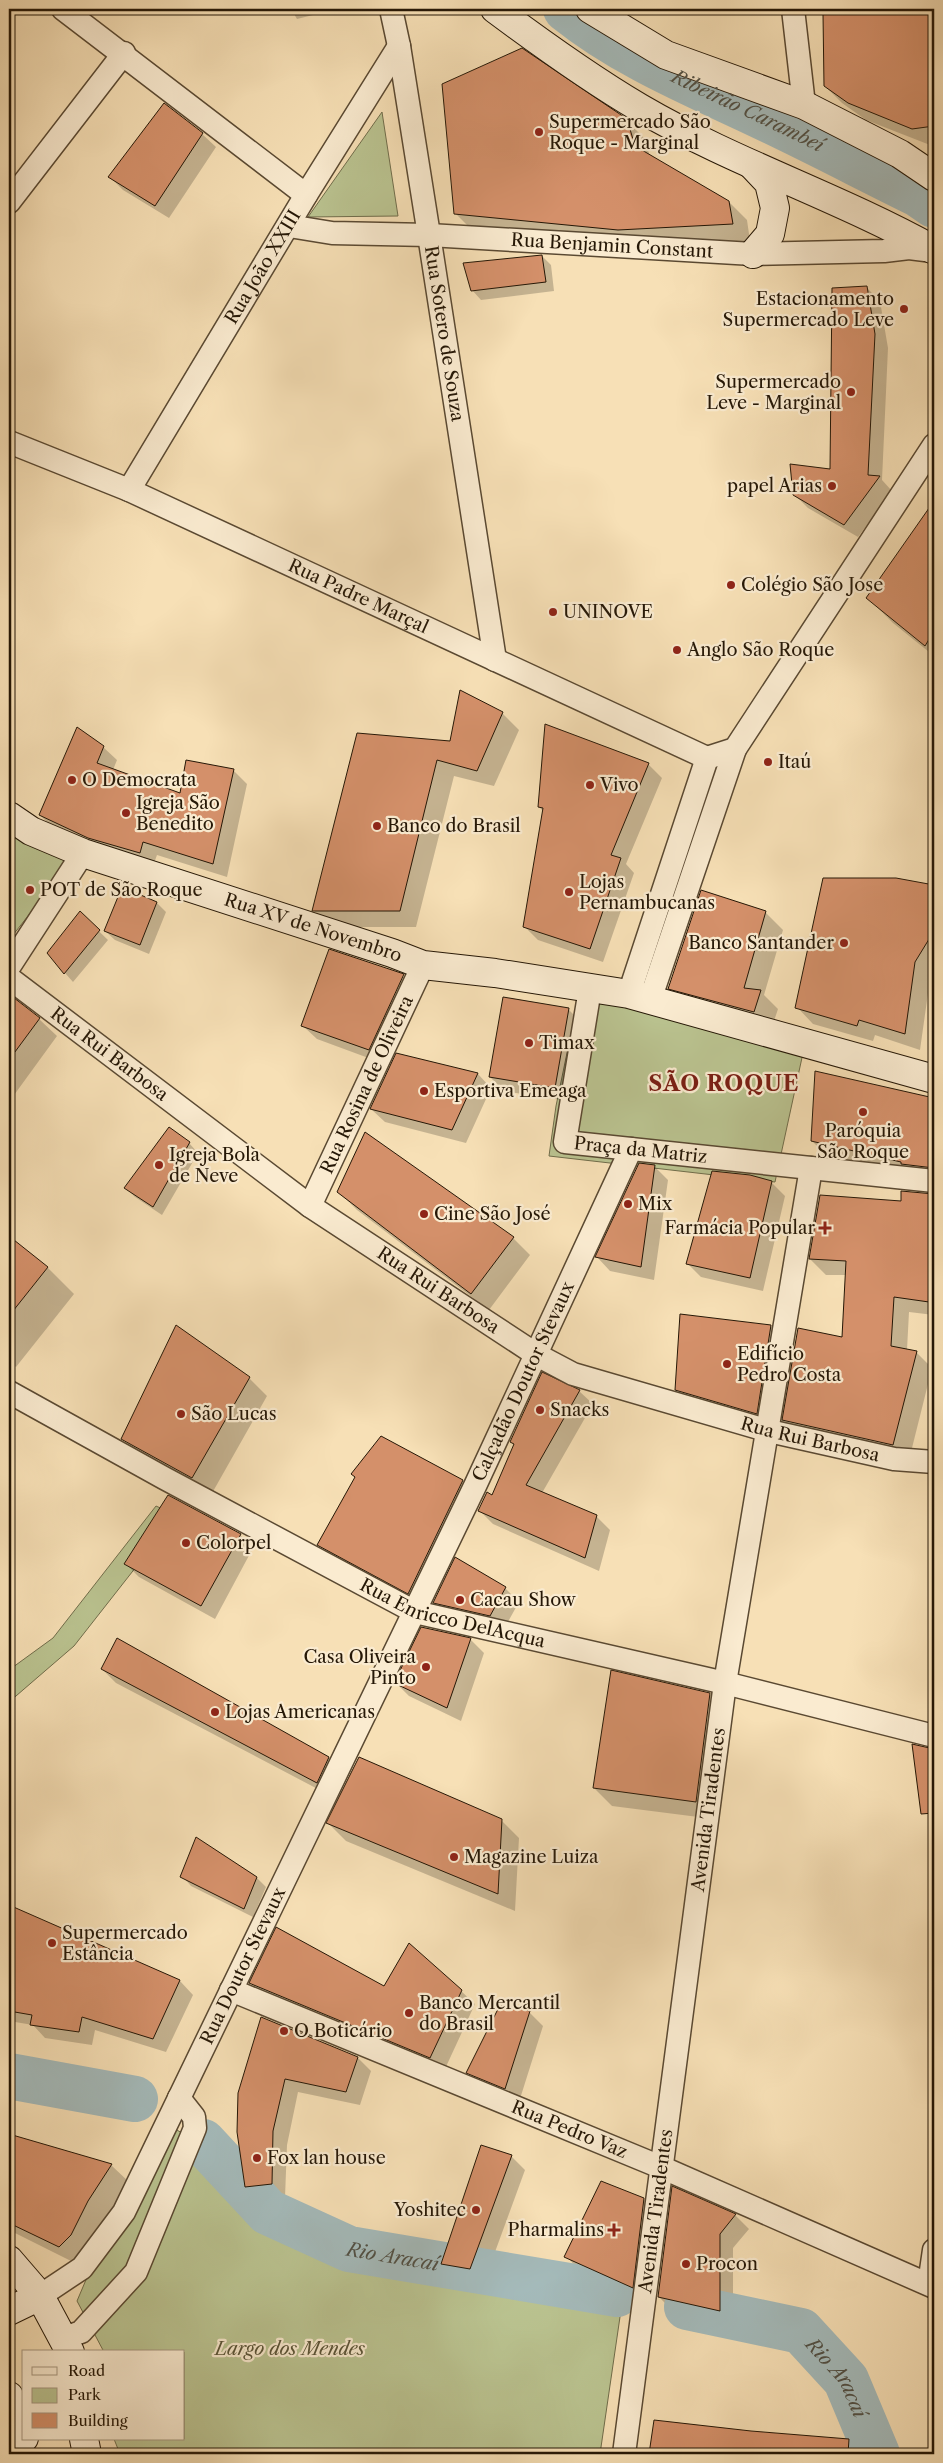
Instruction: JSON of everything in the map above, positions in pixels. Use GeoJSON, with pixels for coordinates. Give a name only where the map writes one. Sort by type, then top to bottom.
{"type":"FeatureCollection","features":[{"type":"Feature","properties":{"kind":"main road"},"geometry":{"type":"LineString","coordinates":[[495,9],[569,63],[641,108],[751,164],[889,225],[934,251]]}},
{"type":"Feature","properties":{"kind":"main road"},"geometry":{"type":"LineString","coordinates":[[590,9],[666,55],[804,105],[900,154],[934,177]]}},
{"type":"Feature","properties":{"kind":"main road"},"geometry":{"type":"LineString","coordinates":[[751,164],[769,184],[775,208],[770,234],[753,254]]}},
{"type":"Feature","properties":{"kind":"main road","name":"Rua XV de Novembro"},"geometry":{"type":"LineString","coordinates":[[9,816],[30,831],[83,853],[392,953],[423,965],[494,973],[640,997],[934,1079]]}},
{"type":"Feature","properties":{"kind":"main road"},"geometry":{"type":"LineString","coordinates":[[9,2260],[40,2296],[67,2345]]}},
{"type":"Feature","properties":{"kind":"main road"},"geometry":{"type":"LineString","coordinates":[[9,2311],[40,2296]]}},
{"type":"Feature","properties":{"kind":"main road"},"geometry":{"type":"LineString","coordinates":[[9,2398],[22,2433]]}},
{"type":"Feature","properties":{"kind":"main road"},"geometry":{"type":"LineString","coordinates":[[24,2440],[27,2454]]}},
{"type":"Feature","properties":{"kind":"main road"},"geometry":{"type":"LineString","coordinates":[[84,2440],[87,2454]]}},
{"type":"Feature","properties":{"kind":"street"},"geometry":{"type":"LineString","coordinates":[[63,9],[124,53],[306,195]]}},
{"type":"Feature","properties":{"kind":"street","name":"Rua Sotero de Souza"},"geometry":{"type":"LineString","coordinates":[[390,9],[399,46],[495,660]]}},
{"type":"Feature","properties":{"kind":"street"},"geometry":{"type":"LineString","coordinates":[[793,9],[804,105]]}},
{"type":"Feature","properties":{"kind":"street","name":"Rua João XXIII"},"geometry":{"type":"LineString","coordinates":[[129,490],[306,195],[399,46]]}},
{"type":"Feature","properties":{"kind":"street"},"geometry":{"type":"LineString","coordinates":[[9,202],[124,53]]}},
{"type":"Feature","properties":{"kind":"street","name":"Rua Benjamin Constant"},"geometry":{"type":"LineString","coordinates":[[289,226],[332,233],[429,235],[753,254],[884,251],[909,248],[934,251]]}},
{"type":"Feature","properties":{"kind":"street","name":"Rua Padre Marçal"},"geometry":{"type":"LineString","coordinates":[[9,442],[129,490],[707,758]]}},
{"type":"Feature","properties":{"kind":"street"},"geometry":{"type":"LineString","coordinates":[[640,997],[735,749],[934,445]]}},
{"type":"Feature","properties":{"kind":"street"},"geometry":{"type":"LineString","coordinates":[[640,997],[707,758],[735,749]]}},
{"type":"Feature","properties":{"kind":"street"},"geometry":{"type":"LineString","coordinates":[[9,967],[83,853]]}},
{"type":"Feature","properties":{"kind":"street","name":"Rua Rosina de Oliveira"},"geometry":{"type":"LineString","coordinates":[[310,1206],[423,965]]}},
{"type":"Feature","properties":{"kind":"street","name":"Rua Rui Barbosa"},"geometry":{"type":"LineString","coordinates":[[9,978],[310,1206],[537,1355],[573,1374],[769,1432],[894,1459],[934,1462]]}},
{"type":"Feature","properties":{"kind":"street","name":"Praça da Matriz"},"geometry":{"type":"LineString","coordinates":[[590,989],[565,1142],[934,1181]]}},
{"type":"Feature","properties":{"kind":"street","name":"Calçadão Doutor Stevaux"},"geometry":{"type":"LineString","coordinates":[[415,1612],[537,1355],[631,1149]]}},
{"type":"Feature","properties":{"kind":"street","name":"Avenida Tiradentes"},"geometry":{"type":"LineString","coordinates":[[624,2454],[663,2168],[725,1683],[769,1432],[811,1168]]}},
{"type":"Feature","properties":{"kind":"street","name":"Rua Enricco DelAcqua"},"geometry":{"type":"LineString","coordinates":[[9,1392],[164,1478],[415,1612],[725,1683],[934,1736]]}},
{"type":"Feature","properties":{"kind":"street","name":"Rua Doutor Stevaux"},"geometry":{"type":"LineString","coordinates":[[40,2296],[82,2268],[124,2212],[415,1612]]}},
{"type":"Feature","properties":{"kind":"street","name":"Rua Pedro Vaz"},"geometry":{"type":"LineString","coordinates":[[231,1990],[663,2168],[931,2286]]}},
{"type":"Feature","properties":{"kind":"street"},"geometry":{"type":"LineString","coordinates":[[67,2345],[136,2272],[195,2128],[194,2117],[179,2098]]}},
{"type":"Feature","properties":{"kind":"street"},"geometry":{"type":"LineString","coordinates":[[931,2286],[934,2250]]}},
{"type":"Feature","properties":{"kind":"green space"},"geometry":{"type":"Polygon","coordinates":[[[382,112],[398,216],[308,217],[382,112]]]}},
{"type":"Feature","properties":{"kind":"green space"},"geometry":{"type":"Polygon","coordinates":[[[20,829],[77,854],[9,940],[9,843],[20,829]]]}},
{"type":"Feature","properties":{"kind":"green space"},"geometry":{"type":"Polygon","coordinates":[[[579,995],[803,1053],[775,1182],[549,1156],[556,1106],[579,995]]]}},
{"type":"Feature","properties":{"kind":"green space"},"geometry":{"type":"Polygon","coordinates":[[[156,1506],[167,1511],[136,1567],[74,1646],[9,1702],[9,1670],[53,1638],[156,1506]]]}},
{"type":"Feature","properties":{"kind":"green space","name":"Largo dos Mendes"},"geometry":{"type":"Polygon","coordinates":[[[170,2126],[194,2140],[263,2217],[346,2259],[621,2310],[600,2454],[120,2454],[114,2440],[185,2440],[185,2350],[103,2350],[77,2301],[91,2268],[170,2126]]]}},
{"type":"Feature","properties":{"kind":"building"},"geometry":{"type":"Polygon","coordinates":[[[844,9],[934,9],[934,126],[912,129],[848,103],[824,86],[823,14],[844,9]]]}},
{"type":"Feature","properties":{"kind":"building","name":"Supermercado São Roque - Marginal"},"geometry":{"type":"Polygon","coordinates":[[[522,48],[627,119],[635,146],[729,201],[733,224],[618,230],[454,214],[442,84],[522,48]]]}},
{"type":"Feature","properties":{"kind":"building"},"geometry":{"type":"Polygon","coordinates":[[[164,103],[203,133],[155,206],[108,177],[164,103]]]}},
{"type":"Feature","properties":{"kind":"building"},"geometry":{"type":"Polygon","coordinates":[[[542,255],[546,282],[471,291],[463,263],[542,255]]]}},
{"type":"Feature","properties":{"kind":"building","name":"Supermercado Leve - Marginal"},"geometry":{"type":"Polygon","coordinates":[[[867,286],[875,334],[868,475],[880,476],[844,525],[793,495],[790,464],[830,469],[832,288],[867,286]]]}},
{"type":"Feature","properties":{"kind":"building"},"geometry":{"type":"Polygon","coordinates":[[[934,501],[934,631],[925,646],[866,598],[934,501]]]}},
{"type":"Feature","properties":{"kind":"building","name":"Banco do Brasil"},"geometry":{"type":"Polygon","coordinates":[[[460,690],[503,712],[477,771],[437,760],[400,911],[312,911],[357,733],[450,741],[460,690]]]}},
{"type":"Feature","properties":{"kind":"building"},"geometry":{"type":"Polygon","coordinates":[[[545,724],[649,763],[611,855],[621,858],[590,949],[523,927],[543,808],[538,807],[545,724]]]}},
{"type":"Feature","properties":{"kind":"building"},"geometry":{"type":"Polygon","coordinates":[[[77,727],[104,746],[97,763],[180,793],[186,760],[234,769],[213,864],[143,842],[140,853],[88,838],[39,815],[77,727]]]}},
{"type":"Feature","properties":{"kind":"building"},"geometry":{"type":"Polygon","coordinates":[[[823,878],[896,878],[934,885],[934,931],[915,962],[905,1034],[859,1020],[857,1026],[795,1008],[823,878]]]}},
{"type":"Feature","properties":{"kind":"building"},"geometry":{"type":"Polygon","coordinates":[[[122,887],[157,902],[140,945],[104,931],[122,887]]]}},
{"type":"Feature","properties":{"kind":"building"},"geometry":{"type":"Polygon","coordinates":[[[701,890],[766,911],[744,988],[761,990],[754,1012],[668,989],[701,890]]]}},
{"type":"Feature","properties":{"kind":"building"},"geometry":{"type":"Polygon","coordinates":[[[80,911],[100,930],[64,974],[47,953],[80,911]]]}},
{"type":"Feature","properties":{"kind":"building"},"geometry":{"type":"Polygon","coordinates":[[[329,949],[404,974],[369,1050],[301,1026],[329,949]]]}},
{"type":"Feature","properties":{"kind":"building"},"geometry":{"type":"Polygon","coordinates":[[[9,994],[40,1018],[9,1060],[9,994]]]}},
{"type":"Feature","properties":{"kind":"building","name":"Timax"},"geometry":{"type":"Polygon","coordinates":[[[503,997],[569,1008],[555,1088],[489,1077],[503,997]]]}},
{"type":"Feature","properties":{"kind":"building","name":"Esportiva Emeaga"},"geometry":{"type":"Polygon","coordinates":[[[396,1053],[478,1073],[452,1130],[370,1109],[396,1053]]]}},
{"type":"Feature","properties":{"kind":"building","name":"Paróquia São Roque"},"geometry":{"type":"Polygon","coordinates":[[[815,1071],[934,1098],[934,1168],[901,1164],[901,1162],[811,1141],[815,1071]]]}},
{"type":"Feature","properties":{"kind":"building","name":"Igreja Bola de Neve"},"geometry":{"type":"Polygon","coordinates":[[[169,1127],[190,1142],[153,1207],[124,1188],[169,1127]]]}},
{"type":"Feature","properties":{"kind":"building","name":"Cine São José"},"geometry":{"type":"Polygon","coordinates":[[[365,1132],[514,1237],[471,1294],[337,1192],[365,1132]]]}},
{"type":"Feature","properties":{"kind":"building","name":"Mix"},"geometry":{"type":"Polygon","coordinates":[[[639,1163],[655,1165],[641,1267],[595,1257],[639,1163]]]}},
{"type":"Feature","properties":{"kind":"building"},"geometry":{"type":"Polygon","coordinates":[[[712,1171],[750,1175],[772,1181],[750,1278],[686,1264],[712,1171]]]}},
{"type":"Feature","properties":{"kind":"building"},"geometry":{"type":"Polygon","coordinates":[[[901,1191],[934,1194],[934,1231],[929,1302],[894,1297],[891,1346],[917,1351],[893,1445],[782,1420],[798,1328],[842,1337],[846,1261],[809,1259],[820,1195],[901,1201],[901,1191]]]}},
{"type":"Feature","properties":{"kind":"building"},"geometry":{"type":"Polygon","coordinates":[[[9,1236],[48,1267],[9,1316],[9,1236]]]}},
{"type":"Feature","properties":{"kind":"building","name":"Edifício Pedro Costa"},"geometry":{"type":"Polygon","coordinates":[[[680,1314],[771,1325],[757,1414],[675,1390],[680,1314]]]}},
{"type":"Feature","properties":{"kind":"building","name":"São Lucas"},"geometry":{"type":"Polygon","coordinates":[[[176,1325],[250,1377],[192,1478],[121,1439],[176,1325]]]}},
{"type":"Feature","properties":{"kind":"building"},"geometry":{"type":"Polygon","coordinates":[[[542,1372],[580,1390],[526,1485],[597,1515],[585,1558],[478,1511],[487,1492],[492,1495],[514,1444],[510,1442],[542,1372]]]}},
{"type":"Feature","properties":{"kind":"building"},"geometry":{"type":"Polygon","coordinates":[[[381,1436],[463,1480],[408,1594],[317,1545],[355,1477],[351,1474],[381,1436]]]}},
{"type":"Feature","properties":{"kind":"building","name":"Colorpel"},"geometry":{"type":"Polygon","coordinates":[[[168,1495],[241,1534],[201,1606],[124,1564],[168,1495]]]}},
{"type":"Feature","properties":{"kind":"building","name":"Cacau Show"},"geometry":{"type":"Polygon","coordinates":[[[455,1557],[506,1587],[490,1616],[433,1603],[455,1557]]]}},
{"type":"Feature","properties":{"kind":"building","name":"Casa Oliveira Pinto"},"geometry":{"type":"Polygon","coordinates":[[[421,1627],[471,1638],[447,1708],[394,1683],[421,1627]]]}},
{"type":"Feature","properties":{"kind":"building","name":"Lojas Americanas"},"geometry":{"type":"Polygon","coordinates":[[[117,1638],[329,1757],[317,1783],[101,1669],[117,1638]]]}},
{"type":"Feature","properties":{"kind":"building"},"geometry":{"type":"Polygon","coordinates":[[[611,1670],[710,1693],[696,1802],[593,1788],[611,1670]]]}},
{"type":"Feature","properties":{"kind":"building"},"geometry":{"type":"Polygon","coordinates":[[[912,1744],[934,1749],[934,1813],[921,1814],[912,1744]]]}},
{"type":"Feature","properties":{"kind":"building","name":"Magazine Luiza"},"geometry":{"type":"Polygon","coordinates":[[[359,1757],[502,1819],[498,1894],[326,1823],[359,1757]]]}},
{"type":"Feature","properties":{"kind":"building"},"geometry":{"type":"Polygon","coordinates":[[[196,1837],[257,1877],[244,1909],[180,1877],[196,1837]]]}},
{"type":"Feature","properties":{"kind":"building","name":"Supermercado Estância"},"geometry":{"type":"Polygon","coordinates":[[[9,1905],[180,1980],[153,2039],[82,2017],[79,2032],[30,2025],[32,2015],[9,2011],[9,1905]]]}},
{"type":"Feature","properties":{"kind":"building"},"geometry":{"type":"Polygon","coordinates":[[[276,1927],[384,1986],[409,1943],[462,1990],[430,2058],[249,1983],[276,1927]]]}},
{"type":"Feature","properties":{"kind":"building"},"geometry":{"type":"Polygon","coordinates":[[[500,2005],[530,2011],[505,2089],[466,2073],[500,2005]]]}},
{"type":"Feature","properties":{"kind":"building"},"geometry":{"type":"Polygon","coordinates":[[[261,2017],[358,2057],[346,2092],[285,2079],[273,2131],[272,2184],[245,2187],[237,2132],[238,2093],[261,2017]]]}},
{"type":"Feature","properties":{"kind":"building"},"geometry":{"type":"Polygon","coordinates":[[[9,2134],[112,2164],[88,2201],[71,2235],[59,2247],[9,2223],[9,2134]]]}},
{"type":"Feature","properties":{"kind":"building","name":"Yoshitec"},"geometry":{"type":"Polygon","coordinates":[[[481,2145],[512,2155],[470,2269],[441,2264],[481,2145]]]}},
{"type":"Feature","properties":{"kind":"building","name":"Pharmalins"},"geometry":{"type":"Polygon","coordinates":[[[601,2181],[644,2198],[633,2288],[564,2257],[601,2181]]]}},
{"type":"Feature","properties":{"kind":"building","name":"Procon"},"geometry":{"type":"Polygon","coordinates":[[[672,2186],[736,2214],[720,2234],[720,2311],[658,2297],[672,2186]]]}},
{"type":"Feature","properties":{"kind":"building"},"geometry":{"type":"Polygon","coordinates":[[[654,2420],[751,2431],[849,2439],[848,2454],[649,2454],[654,2420]]]}},
{"type":"Feature","properties":{"kind":"waterway","name":"Ribeirão Carambeí"},"geometry":{"type":"LineString","coordinates":[[566,9],[613,42],[637,56],[803,136],[918,194],[934,205]]}},
{"type":"Feature","properties":{"kind":"waterway","name":"Rio Aracaí"},"geometry":{"type":"LineString","coordinates":[[9,2076],[135,2099]]}},
{"type":"Feature","properties":{"kind":"waterway","name":"Rio Aracaí"},"geometry":{"type":"LineString","coordinates":[[203,2142],[268,2212],[349,2249],[617,2294]]}},
{"type":"Feature","properties":{"kind":"waterway","name":"Rio Aracaí"},"geometry":{"type":"LineString","coordinates":[[687,2307],[801,2331],[846,2380],[877,2454]]}},
{"type":"Feature","properties":{"kind":"place","name":"Supermercado São Roque - Marginal"},"geometry":{"type":"Point","coordinates":[539,132]}},
{"type":"Feature","properties":{"kind":"place","name":"Estacionamento Supermercado Leve"},"geometry":{"type":"Point","coordinates":[904,309]}},
{"type":"Feature","properties":{"kind":"place","name":"Supermercado Leve - Marginal"},"geometry":{"type":"Point","coordinates":[851,392]}},
{"type":"Feature","properties":{"kind":"place","name":"papel Arias"},"geometry":{"type":"Point","coordinates":[832,486]}},
{"type":"Feature","properties":{"kind":"place","name":"Colégio São Jose"},"geometry":{"type":"Point","coordinates":[731,585]}},
{"type":"Feature","properties":{"kind":"place","name":"UNINOVE"},"geometry":{"type":"Point","coordinates":[553,612]}},
{"type":"Feature","properties":{"kind":"place","name":"Anglo São Roque"},"geometry":{"type":"Point","coordinates":[677,650]}},
{"type":"Feature","properties":{"kind":"place","name":"Itaú"},"geometry":{"type":"Point","coordinates":[768,762]}},
{"type":"Feature","properties":{"kind":"place","name":"O Democrata"},"geometry":{"type":"Point","coordinates":[72,780]}},
{"type":"Feature","properties":{"kind":"place","name":"Vivo"},"geometry":{"type":"Point","coordinates":[590,785]}},
{"type":"Feature","properties":{"kind":"place","name":"Igreja São Benedito"},"geometry":{"type":"Point","coordinates":[126,813]}},
{"type":"Feature","properties":{"kind":"place","name":"Banco do Brasil"},"geometry":{"type":"Point","coordinates":[377,826]}},
{"type":"Feature","properties":{"kind":"place","name":"POT de São Roque"},"geometry":{"type":"Point","coordinates":[30,890]}},
{"type":"Feature","properties":{"kind":"place","name":"Lojas Pernambucanas"},"geometry":{"type":"Point","coordinates":[569,892]}},
{"type":"Feature","properties":{"kind":"place","name":"Banco Santander"},"geometry":{"type":"Point","coordinates":[844,943]}},
{"type":"Feature","properties":{"kind":"place","name":"Timax"},"geometry":{"type":"Point","coordinates":[529,1043]}},
{"type":"Feature","properties":{"kind":"place","name":"Esportiva Emeaga"},"geometry":{"type":"Point","coordinates":[424,1091]}},
{"type":"Feature","properties":{"kind":"place","name":"Paróquia São Roque"},"geometry":{"type":"Point","coordinates":[863,1112]}},
{"type":"Feature","properties":{"kind":"place","name":"Igreja Bola de Neve"},"geometry":{"type":"Point","coordinates":[159,1165]}},
{"type":"Feature","properties":{"kind":"place","name":"Mix"},"geometry":{"type":"Point","coordinates":[628,1204]}},
{"type":"Feature","properties":{"kind":"place","name":"Cine São José"},"geometry":{"type":"Point","coordinates":[424,1214]}},
{"type":"Feature","properties":{"kind":"place","name":"Farmácia Popular"},"geometry":{"type":"Point","coordinates":[825,1228]}},
{"type":"Feature","properties":{"kind":"place","name":"Edifício Pedro Costa"},"geometry":{"type":"Point","coordinates":[727,1364]}},
{"type":"Feature","properties":{"kind":"place","name":"Snacks"},"geometry":{"type":"Point","coordinates":[540,1410]}},
{"type":"Feature","properties":{"kind":"place","name":"São Lucas"},"geometry":{"type":"Point","coordinates":[181,1414]}},
{"type":"Feature","properties":{"kind":"place","name":"Colorpel"},"geometry":{"type":"Point","coordinates":[186,1543]}},
{"type":"Feature","properties":{"kind":"place","name":"Cacau Show"},"geometry":{"type":"Point","coordinates":[460,1600]}},
{"type":"Feature","properties":{"kind":"place","name":"Casa Oliveira Pinto"},"geometry":{"type":"Point","coordinates":[426,1667]}},
{"type":"Feature","properties":{"kind":"place","name":"Lojas Americanas"},"geometry":{"type":"Point","coordinates":[215,1712]}},
{"type":"Feature","properties":{"kind":"place","name":"Magazine Luiza"},"geometry":{"type":"Point","coordinates":[454,1857]}},
{"type":"Feature","properties":{"kind":"place","name":"Supermercado Estância"},"geometry":{"type":"Point","coordinates":[52,1943]}},
{"type":"Feature","properties":{"kind":"place","name":"Banco Mercantil do Brasil"},"geometry":{"type":"Point","coordinates":[409,2013]}},
{"type":"Feature","properties":{"kind":"place","name":"O Boticário"},"geometry":{"type":"Point","coordinates":[284,2031]}},
{"type":"Feature","properties":{"kind":"place","name":"Fox lan house"},"geometry":{"type":"Point","coordinates":[257,2158]}},
{"type":"Feature","properties":{"kind":"place","name":"Yoshitec"},"geometry":{"type":"Point","coordinates":[476,2210]}},
{"type":"Feature","properties":{"kind":"place","name":"Pharmalins"},"geometry":{"type":"Point","coordinates":[614,2230]}},
{"type":"Feature","properties":{"kind":"place","name":"Procon"},"geometry":{"type":"Point","coordinates":[686,2264]}},
{"type":"Feature","properties":{"kind":"district","name":"SÃO ROQUE"},"geometry":{"type":"Point","coordinates":[724,1083]}}]}
